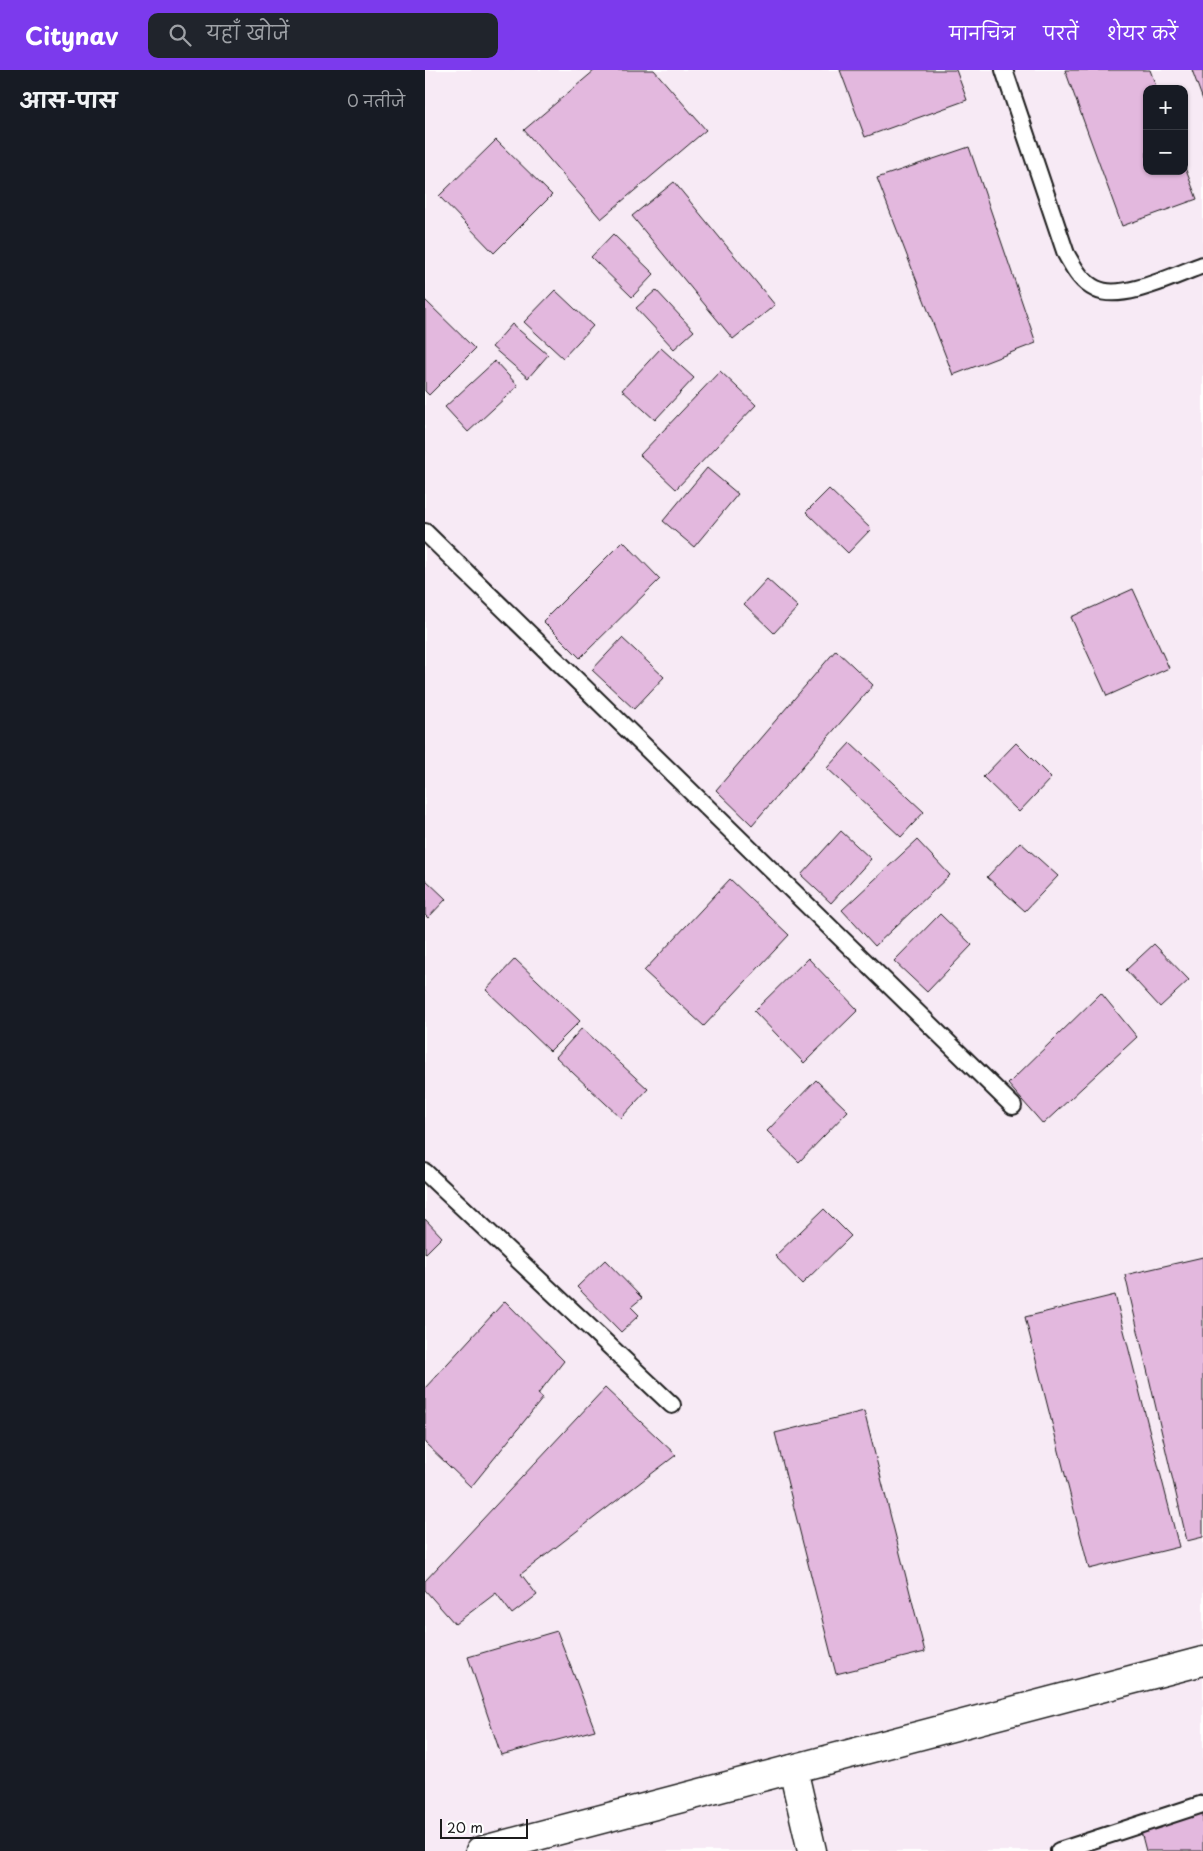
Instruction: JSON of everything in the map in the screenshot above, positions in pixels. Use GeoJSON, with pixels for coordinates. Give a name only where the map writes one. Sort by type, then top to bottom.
{"type":"FeatureCollection","features":[{"type":"Feature","properties":{"kind":"street"},"geometry":{"type":"LineString","coordinates":[[480,1851],[1203,1661]]}},
{"type":"Feature","properties":{"kind":"street"},"geometry":{"type":"LineString","coordinates":[[793,1769],[812,1851]]}},
{"type":"Feature","properties":{"kind":"lane"},"geometry":{"type":"LineString","coordinates":[[1004,70],[1066,254],[1081,278],[1097,290],[1117,294],[1203,265]]}},
{"type":"Feature","properties":{"kind":"lane"},"geometry":{"type":"LineString","coordinates":[[425,532],[1013,1106]]}},
{"type":"Feature","properties":{"kind":"lane"},"geometry":{"type":"LineString","coordinates":[[425,1172],[672,1405]]}},
{"type":"Feature","properties":{"kind":"lane"},"geometry":{"type":"LineString","coordinates":[[1059,1851],[1203,1804]]}},
{"type":"Feature","properties":{"kind":"shaded area"},"geometry":{"type":"Polygon","coordinates":[[[425,70],[1203,70],[1203,1851],[425,1851],[425,70]]]}},
{"type":"Feature","properties":{"kind":"building"},"geometry":{"type":"Polygon","coordinates":[[[595,70],[654,70],[706,130],[601,219],[524,130],[595,70]]]}},
{"type":"Feature","properties":{"kind":"building"},"geometry":{"type":"Polygon","coordinates":[[[840,70],[956,70],[967,100],[865,137],[840,70]]]}},
{"type":"Feature","properties":{"kind":"building"},"geometry":{"type":"Polygon","coordinates":[[[1065,70],[1150,70],[1156,85],[1143,85],[1143,175],[1188,175],[1197,199],[1122,226],[1065,70]]]}},
{"type":"Feature","properties":{"kind":"building"},"geometry":{"type":"Polygon","coordinates":[[[1192,70],[1203,70],[1203,100],[1192,70]]]}},
{"type":"Feature","properties":{"kind":"building"},"geometry":{"type":"Polygon","coordinates":[[[496,140],[552,195],[494,253],[439,196],[496,140]]]}},
{"type":"Feature","properties":{"kind":"building"},"geometry":{"type":"Polygon","coordinates":[[[969,147],[1036,343],[953,375],[877,178],[969,147]]]}},
{"type":"Feature","properties":{"kind":"building"},"geometry":{"type":"Polygon","coordinates":[[[674,182],[775,305],[733,339],[632,216],[674,182]]]}},
{"type":"Feature","properties":{"kind":"building"},"geometry":{"type":"Polygon","coordinates":[[[613,234],[654,274],[632,297],[591,257],[613,234]]]}},
{"type":"Feature","properties":{"kind":"building"},"geometry":{"type":"Polygon","coordinates":[[[555,290],[593,326],[563,358],[524,322],[555,290]]]}},
{"type":"Feature","properties":{"kind":"building"},"geometry":{"type":"Polygon","coordinates":[[[656,290],[694,331],[674,349],[636,308],[656,290]]]}},
{"type":"Feature","properties":{"kind":"building"},"geometry":{"type":"Polygon","coordinates":[[[425,300],[475,349],[429,395],[425,391],[425,300]]]}},
{"type":"Feature","properties":{"kind":"building"},"geometry":{"type":"Polygon","coordinates":[[[512,324],[548,355],[528,378],[492,347],[512,324]]]}},
{"type":"Feature","properties":{"kind":"building"},"geometry":{"type":"Polygon","coordinates":[[[661,348],[694,378],[655,420],[622,390],[661,348]]]}},
{"type":"Feature","properties":{"kind":"building"},"geometry":{"type":"Polygon","coordinates":[[[495,361],[518,386],[468,432],[445,407],[495,361]]]}},
{"type":"Feature","properties":{"kind":"building"},"geometry":{"type":"Polygon","coordinates":[[[720,371],[756,405],[676,489],[640,455],[720,371]]]}},
{"type":"Feature","properties":{"kind":"building"},"geometry":{"type":"Polygon","coordinates":[[[707,468],[738,494],[694,547],[663,521],[707,468]]]}},
{"type":"Feature","properties":{"kind":"building"},"geometry":{"type":"Polygon","coordinates":[[[829,489],[871,529],[848,553],[806,512],[829,489]]]}},
{"type":"Feature","properties":{"kind":"building"},"geometry":{"type":"Polygon","coordinates":[[[623,541],[660,579],[580,658],[543,621],[623,541]]]}},
{"type":"Feature","properties":{"kind":"building"},"geometry":{"type":"Polygon","coordinates":[[[767,579],[798,607],[774,633],[744,604],[767,579]]]}},
{"type":"Feature","properties":{"kind":"building"},"geometry":{"type":"Polygon","coordinates":[[[1133,589],[1169,668],[1107,696],[1071,617],[1133,589]]]}},
{"type":"Feature","properties":{"kind":"building"},"geometry":{"type":"Polygon","coordinates":[[[622,638],[664,677],[634,709],[592,670],[622,638]]]}},
{"type":"Feature","properties":{"kind":"building"},"geometry":{"type":"Polygon","coordinates":[[[836,650],[873,685],[752,825],[716,790],[836,650]]]}},
{"type":"Feature","properties":{"kind":"building"},"geometry":{"type":"Polygon","coordinates":[[[850,743],[924,812],[901,837],[827,768],[850,743]]]}},
{"type":"Feature","properties":{"kind":"building"},"geometry":{"type":"Polygon","coordinates":[[[1016,743],[1051,778],[1019,812],[983,777],[1016,743]]]}},
{"type":"Feature","properties":{"kind":"building"},"geometry":{"type":"Polygon","coordinates":[[[841,831],[871,859],[831,903],[801,875],[841,831]]]}},
{"type":"Feature","properties":{"kind":"building"},"geometry":{"type":"Polygon","coordinates":[[[917,840],[950,875],[875,946],[842,910],[917,840]]]}},
{"type":"Feature","properties":{"kind":"building"},"geometry":{"type":"Polygon","coordinates":[[[1020,842],[1058,876],[1025,911],[987,877],[1020,842]]]}},
{"type":"Feature","properties":{"kind":"building"},"geometry":{"type":"Polygon","coordinates":[[[425,879],[446,899],[428,918],[425,915],[425,879]]]}},
{"type":"Feature","properties":{"kind":"building"},"geometry":{"type":"Polygon","coordinates":[[[730,879],[789,935],[704,1026],[644,971],[730,879]]]}},
{"type":"Feature","properties":{"kind":"building"},"geometry":{"type":"Polygon","coordinates":[[[940,914],[972,945],[927,992],[894,961],[940,914]]]}},
{"type":"Feature","properties":{"kind":"building"},"geometry":{"type":"Polygon","coordinates":[[[1154,944],[1189,980],[1160,1007],[1126,970],[1154,944]]]}},
{"type":"Feature","properties":{"kind":"building"},"geometry":{"type":"Polygon","coordinates":[[[808,958],[858,1010],[804,1063],[754,1011],[808,958]]]}},
{"type":"Feature","properties":{"kind":"building"},"geometry":{"type":"Polygon","coordinates":[[[515,959],[580,1021],[550,1051],[486,990],[515,959]]]}},
{"type":"Feature","properties":{"kind":"building"},"geometry":{"type":"Polygon","coordinates":[[[1101,993],[1137,1037],[1043,1124],[1008,1084],[1101,993]]]}},
{"type":"Feature","properties":{"kind":"building"},"geometry":{"type":"Polygon","coordinates":[[[582,1028],[648,1089],[621,1118],[556,1057],[582,1028]]]}},
{"type":"Feature","properties":{"kind":"building"},"geometry":{"type":"Polygon","coordinates":[[[816,1080],[848,1111],[799,1162],[767,1131],[816,1080]]]}},
{"type":"Feature","properties":{"kind":"building"},"geometry":{"type":"Polygon","coordinates":[[[824,1209],[851,1236],[802,1284],[775,1256],[824,1209]]]}},
{"type":"Feature","properties":{"kind":"building"},"geometry":{"type":"Polygon","coordinates":[[[425,1219],[442,1237],[425,1254],[425,1219]]]}},
{"type":"Feature","properties":{"kind":"building"},"geometry":{"type":"Polygon","coordinates":[[[1203,1257],[1203,1537],[1187,1541],[1125,1275],[1203,1257]]]}},
{"type":"Feature","properties":{"kind":"building"},"geometry":{"type":"Polygon","coordinates":[[[605,1260],[642,1298],[631,1307],[639,1315],[621,1332],[577,1287],[605,1260]]]}},
{"type":"Feature","properties":{"kind":"building"},"geometry":{"type":"Polygon","coordinates":[[[1115,1295],[1179,1547],[1089,1569],[1025,1317],[1115,1295]]]}},
{"type":"Feature","properties":{"kind":"building"},"geometry":{"type":"Polygon","coordinates":[[[505,1301],[564,1361],[538,1394],[543,1398],[471,1487],[425,1443],[425,1388],[505,1301]]]}},
{"type":"Feature","properties":{"kind":"building"},"geometry":{"type":"Polygon","coordinates":[[[605,1388],[676,1455],[521,1574],[537,1595],[512,1614],[496,1593],[455,1624],[425,1590],[425,1581],[605,1388]]]}},
{"type":"Feature","properties":{"kind":"building"},"geometry":{"type":"Polygon","coordinates":[[[864,1411],[925,1652],[836,1674],[775,1433],[864,1411]]]}},
{"type":"Feature","properties":{"kind":"building"},"geometry":{"type":"Polygon","coordinates":[[[557,1631],[595,1730],[501,1755],[468,1657],[557,1631]]]}},
{"type":"Feature","properties":{"kind":"building"},"geometry":{"type":"Polygon","coordinates":[[[1203,1812],[1203,1851],[1146,1851],[1140,1828],[1203,1812]]]}}]}
